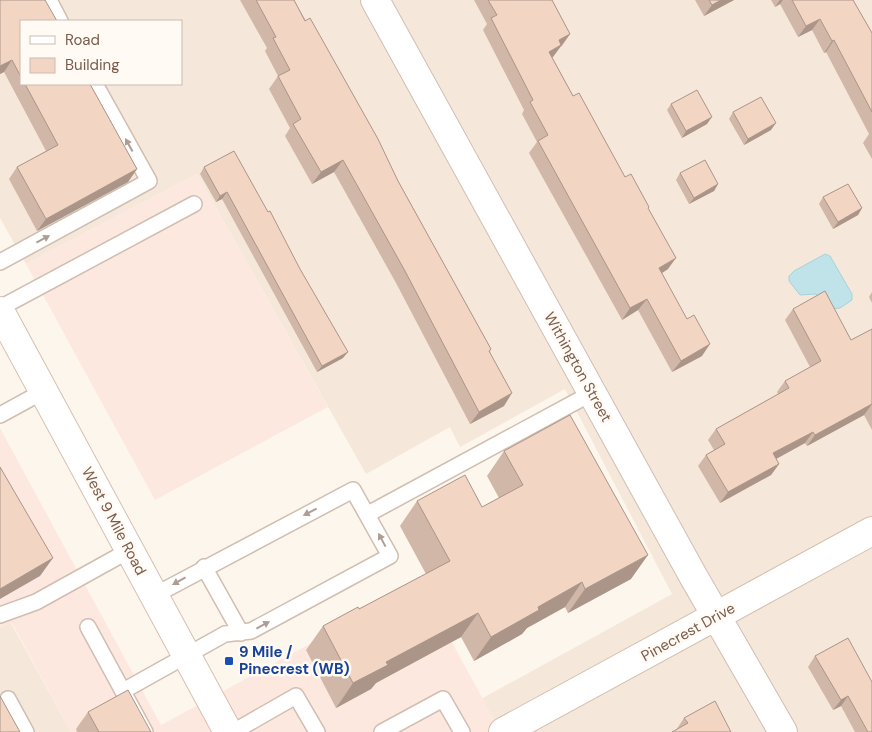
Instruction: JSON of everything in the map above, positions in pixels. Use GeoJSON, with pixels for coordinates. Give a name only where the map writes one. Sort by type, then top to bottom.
{"type":"FeatureCollection","features":[{"type":"Feature","properties":{"kind":"street","name":"Withington Street"},"geometry":{"type":"LineString","coordinates":[[376,0],[592,393],[783,732]]}},
{"type":"Feature","properties":{"kind":"street","name":"West 9 Mile Road"},"geometry":{"type":"LineString","coordinates":[[0,309],[228,732]]}},
{"type":"Feature","properties":{"kind":"street","name":"Pinecrest Drive"},"geometry":{"type":"LineString","coordinates":[[503,732],[872,531]]}},
{"type":"Feature","properties":{"kind":"lane"},"geometry":{"type":"LineString","coordinates":[[49,0],[59,20]]}},
{"type":"Feature","properties":{"kind":"lane"},"geometry":{"type":"LineString","coordinates":[[0,262],[149,182],[96,85]]}},
{"type":"Feature","properties":{"kind":"lane"},"geometry":{"type":"LineString","coordinates":[[0,309],[194,204]]}},
{"type":"Feature","properties":{"kind":"lane"},"geometry":{"type":"LineString","coordinates":[[0,416],[44,391]]}},
{"type":"Feature","properties":{"kind":"lane"},"geometry":{"type":"LineString","coordinates":[[368,514],[592,393]]}},
{"type":"Feature","properties":{"kind":"lane"},"geometry":{"type":"LineString","coordinates":[[123,691],[225,634],[251,631],[390,556],[353,490],[154,595]]}},
{"type":"Feature","properties":{"kind":"lane"},"geometry":{"type":"LineString","coordinates":[[0,615],[36,602],[130,550]]}},
{"type":"Feature","properties":{"kind":"lane"},"geometry":{"type":"LineString","coordinates":[[204,568],[242,633]]}},
{"type":"Feature","properties":{"kind":"lane"},"geometry":{"type":"LineString","coordinates":[[88,627],[146,732]]}},
{"type":"Feature","properties":{"kind":"lane"},"geometry":{"type":"LineString","coordinates":[[233,732],[296,696],[318,732]]}},
{"type":"Feature","properties":{"kind":"lane"},"geometry":{"type":"LineString","coordinates":[[8,699],[26,732]]}},
{"type":"Feature","properties":{"kind":"lane"},"geometry":{"type":"LineString","coordinates":[[382,732],[443,699],[462,732]]}},
{"type":"Feature","properties":{"kind":"shaded area"},"geometry":{"type":"Polygon","coordinates":[[[0,0],[872,0],[872,732],[501,732],[481,699],[672,594],[565,389],[460,447],[450,427],[366,474],[197,174],[26,264],[0,218],[0,0]]]}},
{"type":"Feature","properties":{"kind":"shaded area"},"geometry":{"type":"Polygon","coordinates":[[[197,174],[328,407],[155,500],[26,264],[197,174]]]}},
{"type":"Feature","properties":{"kind":"shaded area"},"geometry":{"type":"Polygon","coordinates":[[[0,428],[161,725],[420,584],[501,732],[71,732],[12,623],[0,627],[0,428]]]}},
{"type":"Feature","properties":{"kind":"shaded area"},"geometry":{"type":"Polygon","coordinates":[[[11,623],[71,732],[0,732],[0,627],[11,623]]]}},
{"type":"Feature","properties":{"kind":"water"},"geometry":{"type":"Polygon","coordinates":[[[825,254],[830,256],[852,294],[852,300],[840,308],[831,309],[816,294],[800,295],[789,281],[789,276],[794,271],[825,254]]]}},
{"type":"Feature","properties":{"kind":"building"},"geometry":{"type":"Polygon","coordinates":[[[0,0],[45,0],[56,20],[20,20],[20,75],[12,60],[0,66],[0,0]]]}},
{"type":"Feature","properties":{"kind":"building"},"geometry":{"type":"Polygon","coordinates":[[[256,0],[294,0],[305,21],[310,18],[378,139],[398,181],[491,349],[489,351],[512,393],[479,412],[405,271],[343,160],[321,172],[293,124],[301,119],[278,76],[290,70],[273,38],[276,37],[256,0]]]}},
{"type":"Feature","properties":{"kind":"building"},"geometry":{"type":"Polygon","coordinates":[[[488,0],[552,0],[570,34],[559,40],[561,45],[549,52],[573,96],[579,93],[625,177],[631,174],[676,258],[659,268],[687,319],[694,315],[710,344],[681,361],[647,299],[630,308],[538,141],[548,135],[530,102],[533,100],[491,18],[497,15],[488,0]]]}},
{"type":"Feature","properties":{"kind":"building"},"geometry":{"type":"Polygon","coordinates":[[[709,0],[721,0],[712,5],[709,0]]]}},
{"type":"Feature","properties":{"kind":"building"},"geometry":{"type":"Polygon","coordinates":[[[792,0],[853,0],[872,33],[872,112],[834,40],[832,41],[820,19],[806,26],[792,0]]]}},
{"type":"Feature","properties":{"kind":"building"},"geometry":{"type":"Polygon","coordinates":[[[26,85],[91,85],[137,169],[46,219],[17,167],[58,145],[26,85]]]}},
{"type":"Feature","properties":{"kind":"building"},"geometry":{"type":"Polygon","coordinates":[[[697,90],[712,117],[686,131],[671,104],[697,90]]]}},
{"type":"Feature","properties":{"kind":"building"},"geometry":{"type":"Polygon","coordinates":[[[761,97],[776,123],[748,139],[733,112],[761,97]]]}},
{"type":"Feature","properties":{"kind":"building"},"geometry":{"type":"Polygon","coordinates":[[[234,151],[268,212],[270,211],[300,269],[348,352],[322,366],[227,192],[220,196],[204,167],[234,151]]]}},
{"type":"Feature","properties":{"kind":"building"},"geometry":{"type":"Polygon","coordinates":[[[705,160],[718,184],[694,198],[680,173],[705,160]]]}},
{"type":"Feature","properties":{"kind":"building"},"geometry":{"type":"Polygon","coordinates":[[[848,184],[862,208],[838,222],[823,197],[848,184]]]}},
{"type":"Feature","properties":{"kind":"building"},"geometry":{"type":"Polygon","coordinates":[[[825,291],[851,340],[872,329],[872,404],[815,435],[813,432],[773,453],[779,464],[728,492],[706,455],[725,444],[716,429],[789,388],[785,381],[821,361],[793,309],[825,291]]]}},
{"type":"Feature","properties":{"kind":"building"},"geometry":{"type":"Polygon","coordinates":[[[570,415],[648,555],[585,589],[582,582],[538,607],[539,610],[491,637],[478,613],[386,662],[388,665],[353,683],[323,626],[450,561],[417,501],[465,475],[482,507],[523,485],[504,451],[570,415]]]}},
{"type":"Feature","properties":{"kind":"building"},"geometry":{"type":"Polygon","coordinates":[[[0,467],[53,558],[0,589],[0,467]]]}},
{"type":"Feature","properties":{"kind":"building"},"geometry":{"type":"Polygon","coordinates":[[[848,638],[872,682],[872,732],[868,732],[848,696],[841,700],[815,656],[848,638]]]}},
{"type":"Feature","properties":{"kind":"building"},"geometry":{"type":"Polygon","coordinates":[[[128,690],[151,732],[99,732],[88,712],[128,690]]]}},
{"type":"Feature","properties":{"kind":"building"},"geometry":{"type":"Polygon","coordinates":[[[0,696],[20,732],[0,732],[0,696]]]}},
{"type":"Feature","properties":{"kind":"building"},"geometry":{"type":"Polygon","coordinates":[[[715,701],[731,732],[672,732],[688,723],[684,718],[715,701]]]}},
{"type":"Feature","properties":{"kind":"place","name":"9 Mile / Pinecrest (WB)"},"geometry":{"type":"Point","coordinates":[229,661]}}]}
